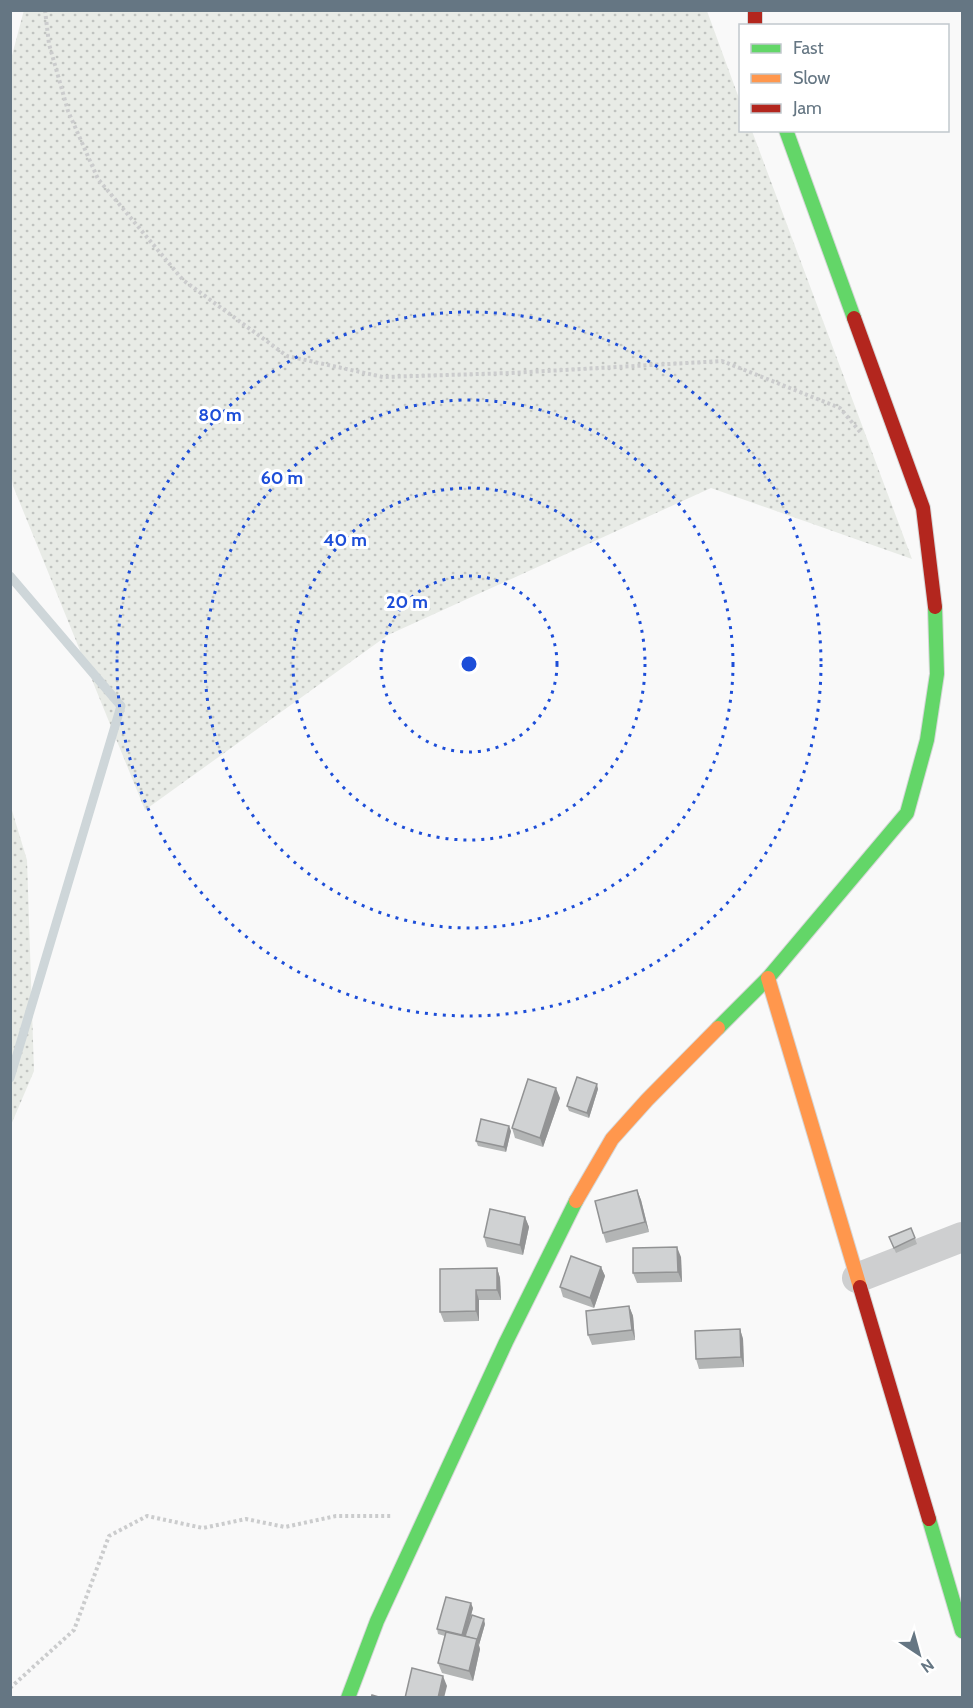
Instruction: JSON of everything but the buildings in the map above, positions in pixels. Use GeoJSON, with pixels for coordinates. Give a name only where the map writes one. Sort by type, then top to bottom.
{"type":"FeatureCollection","features":[{"type":"Feature","properties":{"kind":"street"},"geometry":{"type":"LineString","coordinates":[[348,1698],[377,1621],[506,1342],[584,1184],[612,1139],[647,1100],[768,978],[907,813],[927,740],[937,674],[936,614],[923,508],[787,132]]}},
{"type":"Feature","properties":{"kind":"street"},"geometry":{"type":"LineString","coordinates":[[768,978],[963,1632]]}},
{"type":"Feature","properties":{"kind":"street"},"geometry":{"type":"LineString","coordinates":[[857,1278],[963,1237]]}},
{"type":"Feature","properties":{"kind":"path"},"geometry":{"type":"LineString","coordinates":[[45,10],[49,44],[68,111],[98,179],[183,280],[287,356],[383,377],[722,362],[840,408],[862,435]]}},
{"type":"Feature","properties":{"kind":"path"},"geometry":{"type":"LineString","coordinates":[[10,1688],[74,1630],[109,1536],[147,1516],[204,1528],[246,1519],[285,1527],[336,1516],[425,1515]]}},
{"type":"Feature","properties":{"kind":"shaded area"},"geometry":{"type":"Polygon","coordinates":[[[24,10],[707,11],[739,98],[739,132],[752,132],[912,559],[711,488],[388,635],[145,810],[13,486],[10,465],[10,63],[24,10]]]}},
{"type":"Feature","properties":{"kind":"shaded area"},"geometry":{"type":"Polygon","coordinates":[[[10,804],[27,860],[34,1071],[11,1125],[10,804]]]}},
{"type":"Feature","properties":{"kind":"waterway"},"geometry":{"type":"LineString","coordinates":[[10,576],[121,706],[10,1078]]}},
{"type":"Feature","properties":{"kind":"traffic: fast"},"geometry":{"type":"LineString","coordinates":[[787,132],[854,318]]}},
{"type":"Feature","properties":{"kind":"traffic: fast"},"geometry":{"type":"LineString","coordinates":[[718,1028],[768,978],[907,813],[927,740],[937,674],[935,607]]}},
{"type":"Feature","properties":{"kind":"traffic: fast"},"geometry":{"type":"LineString","coordinates":[[348,1698],[377,1621],[506,1342],[576,1201]]}},
{"type":"Feature","properties":{"kind":"traffic: fast"},"geometry":{"type":"LineString","coordinates":[[929,1519],[962,1631]]}},
{"type":"Feature","properties":{"kind":"traffic: slow"},"geometry":{"type":"LineString","coordinates":[[768,978],[860,1287]]}},
{"type":"Feature","properties":{"kind":"traffic: slow"},"geometry":{"type":"LineString","coordinates":[[576,1201],[612,1139],[718,1028]]}},
{"type":"Feature","properties":{"kind":"traffic: jam"},"geometry":{"type":"LineString","coordinates":[[755,10],[755,24]]}},
{"type":"Feature","properties":{"kind":"traffic: jam"},"geometry":{"type":"LineString","coordinates":[[854,318],[923,508],[935,607]]}},
{"type":"Feature","properties":{"kind":"traffic: jam"},"geometry":{"type":"LineString","coordinates":[[860,1287],[929,1519]]}}]}
